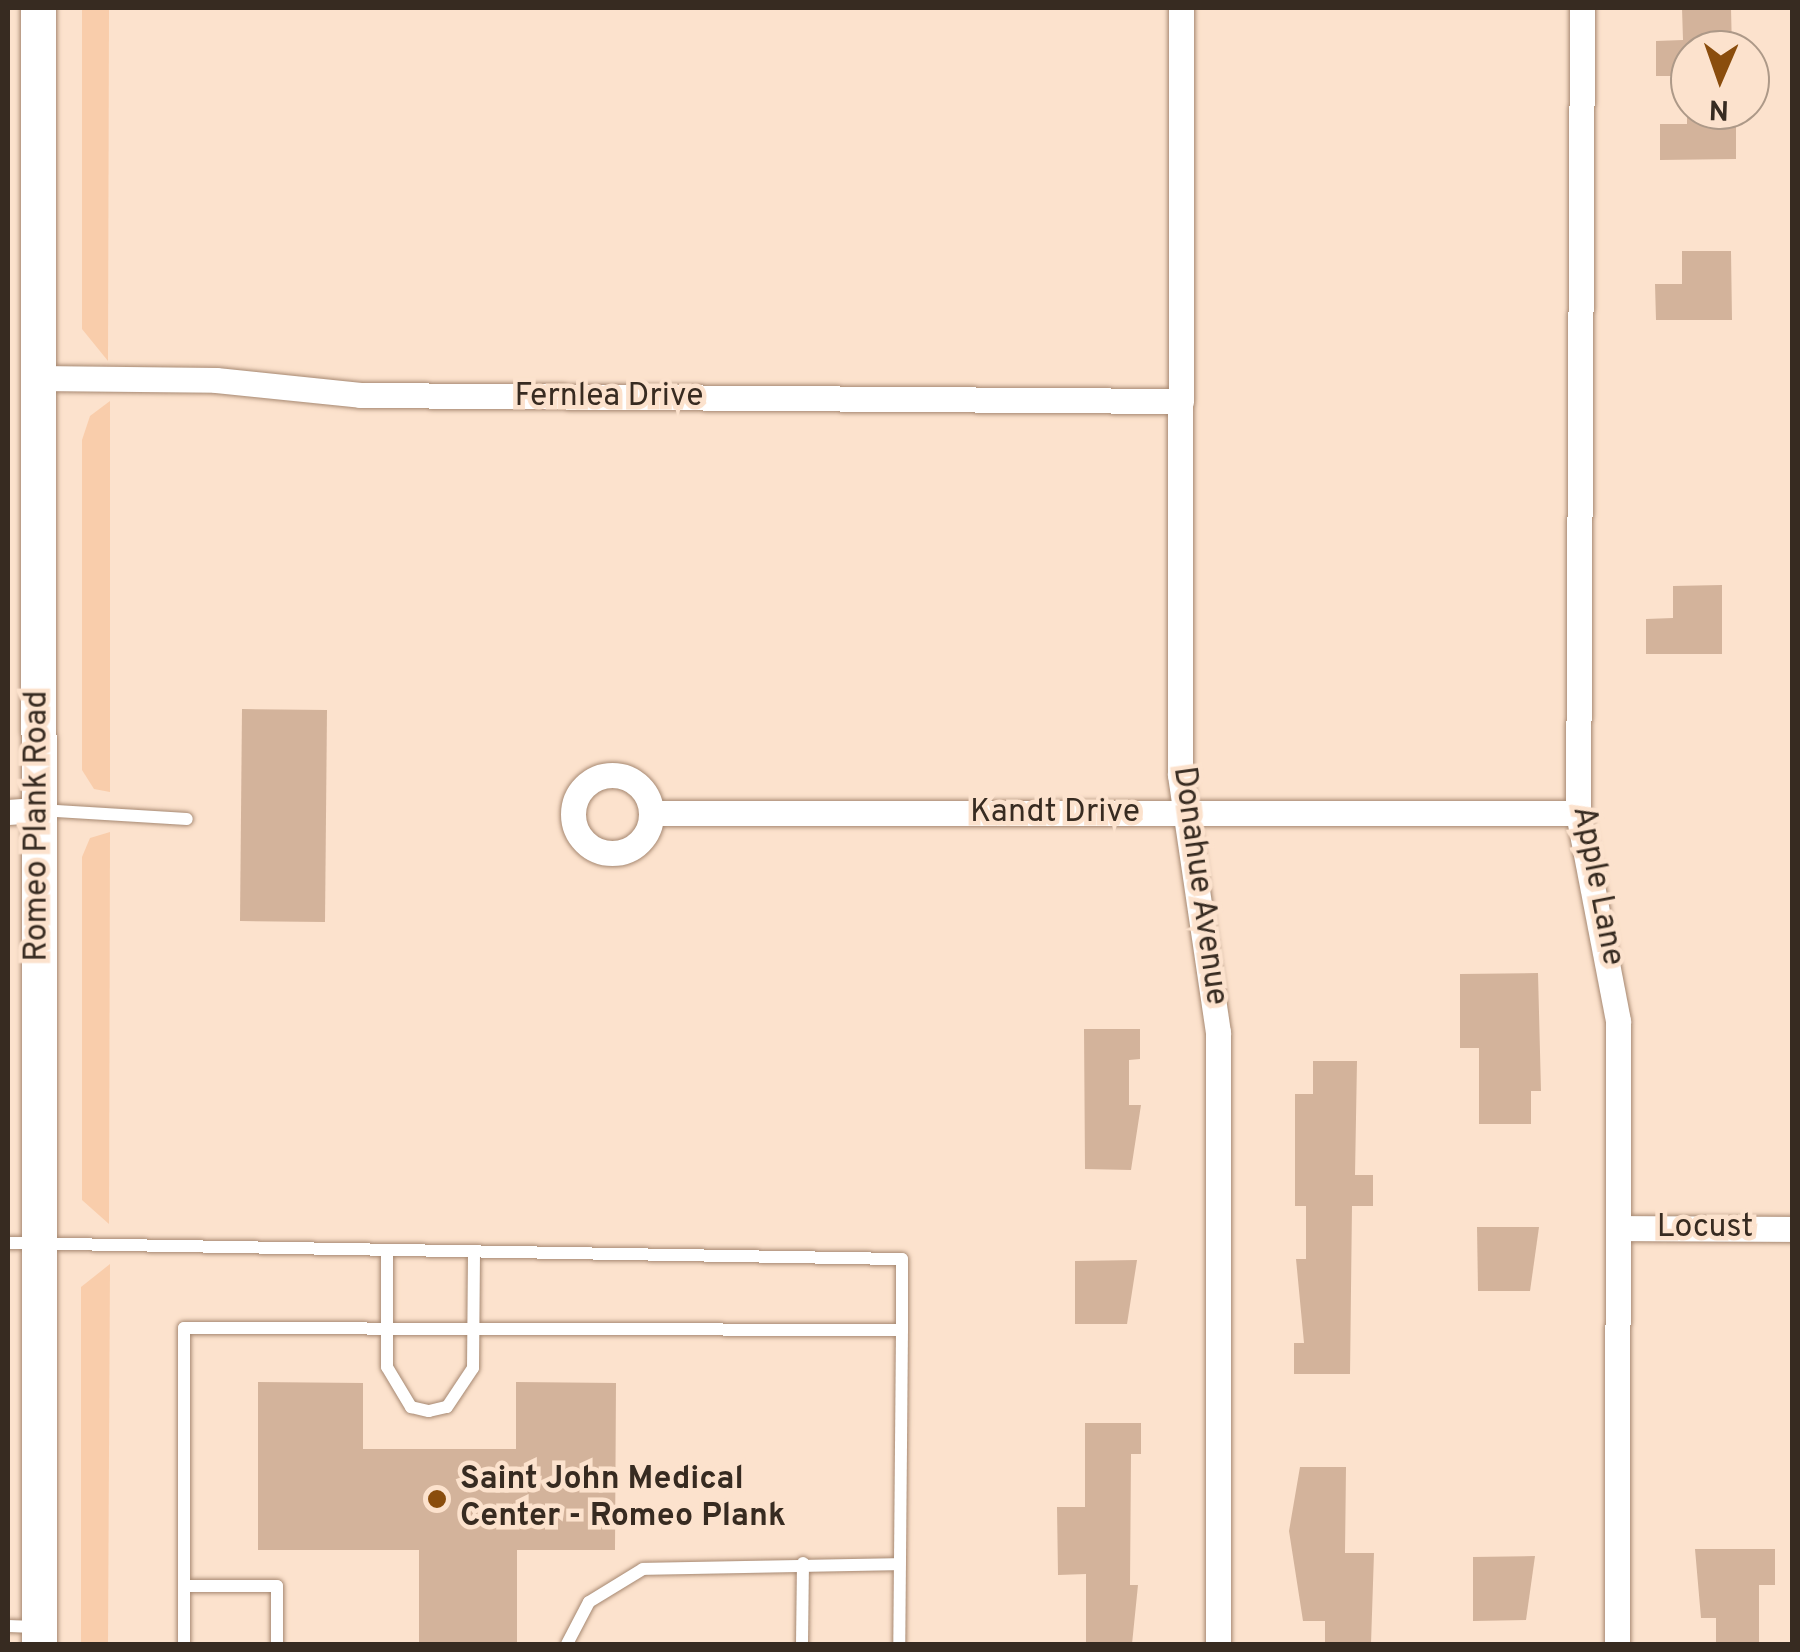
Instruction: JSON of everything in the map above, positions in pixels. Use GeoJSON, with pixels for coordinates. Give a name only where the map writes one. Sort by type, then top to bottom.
{"type":"FeatureCollection","features":[{"type":"Feature","properties":{"kind":"main road","name":"Romeo Plank Road"},"geometry":{"type":"LineString","coordinates":[[28,1632],[23,811],[37,378],[38,8]]}},
{"type":"Feature","properties":{"kind":"street","name":"Donahue Avenue"},"geometry":{"type":"LineString","coordinates":[[1180,8],[1183,812],[1218,1032],[1218,1644]]}},
{"type":"Feature","properties":{"kind":"street","name":"Apple Lane"},"geometry":{"type":"LineString","coordinates":[[1582,8],[1578,813],[1616,985],[1617,1644]]}},
{"type":"Feature","properties":{"kind":"street","name":"Fernlea Drive"},"geometry":{"type":"LineString","coordinates":[[37,378],[216,380],[360,395],[1181,401]]}},
{"type":"Feature","properties":{"kind":"street","name":"Kandt Drive"},"geometry":{"type":"LineString","coordinates":[[651,813],[1578,813]]}},
{"type":"Feature","properties":{"kind":"street","name":"Locust"},"geometry":{"type":"LineString","coordinates":[[1618,1228],[1792,1229]]}},
{"type":"Feature","properties":{"kind":"lane"},"geometry":{"type":"LineString","coordinates":[[23,811],[187,820]]}},
{"type":"Feature","properties":{"kind":"lane"},"geometry":{"type":"LineString","coordinates":[[23,1243],[387,1254],[902,1259],[899,1644]]}},
{"type":"Feature","properties":{"kind":"lane"},"geometry":{"type":"LineString","coordinates":[[387,1254],[387,1328],[396,1389],[429,1411],[464,1389],[474,1328],[474,1254]]}},
{"type":"Feature","properties":{"kind":"lane"},"geometry":{"type":"LineString","coordinates":[[184,1644],[184,1328],[902,1330]]}},
{"type":"Feature","properties":{"kind":"lane"},"geometry":{"type":"LineString","coordinates":[[802,1563],[802,1644]]}},
{"type":"Feature","properties":{"kind":"lane"},"geometry":{"type":"LineString","coordinates":[[567,1644],[614,1579],[643,1568],[900,1564]]}},
{"type":"Feature","properties":{"kind":"lane"},"geometry":{"type":"LineString","coordinates":[[184,1586],[277,1586],[277,1644]]}},
{"type":"Feature","properties":{"kind":"shaded area"},"geometry":{"type":"Polygon","coordinates":[[[82,8],[109,8],[108,361],[82,329],[82,8]]]}},
{"type":"Feature","properties":{"kind":"shaded area"},"geometry":{"type":"Polygon","coordinates":[[[110,401],[110,792],[94,789],[82,770],[82,440],[90,416],[110,401]]]}},
{"type":"Feature","properties":{"kind":"shaded area"},"geometry":{"type":"Polygon","coordinates":[[[110,832],[109,1224],[82,1200],[82,857],[90,838],[110,832]]]}},
{"type":"Feature","properties":{"kind":"shaded area"},"geometry":{"type":"Polygon","coordinates":[[[110,1264],[108,1644],[81,1644],[81,1287],[110,1264]]]}},
{"type":"Feature","properties":{"kind":"building"},"geometry":{"type":"Polygon","coordinates":[[[1682,8],[1731,8],[1732,30],[1683,30],[1682,8]]]}},
{"type":"Feature","properties":{"kind":"building"},"geometry":{"type":"Polygon","coordinates":[[[1670,40],[1670,76],[1656,76],[1656,41],[1670,40]]]}},
{"type":"Feature","properties":{"kind":"building"},"geometry":{"type":"Polygon","coordinates":[[[1660,124],[1670,124],[1670,130],[1736,130],[1736,159],[1660,160],[1660,124]]]}},
{"type":"Feature","properties":{"kind":"building"},"geometry":{"type":"Polygon","coordinates":[[[1682,251],[1731,251],[1732,320],[1656,320],[1655,284],[1682,284],[1682,251]]]}},
{"type":"Feature","properties":{"kind":"building"},"geometry":{"type":"Polygon","coordinates":[[[1722,585],[1722,654],[1646,654],[1646,619],[1673,618],[1673,586],[1722,585]]]}},
{"type":"Feature","properties":{"kind":"building"},"geometry":{"type":"Polygon","coordinates":[[[242,709],[327,710],[325,922],[240,921],[242,709]]]}},
{"type":"Feature","properties":{"kind":"building"},"geometry":{"type":"Polygon","coordinates":[[[1538,973],[1541,1091],[1531,1091],[1531,1124],[1479,1124],[1479,1048],[1460,1048],[1460,974],[1538,973]]]}},
{"type":"Feature","properties":{"kind":"building"},"geometry":{"type":"Polygon","coordinates":[[[1084,1029],[1140,1029],[1140,1059],[1129,1060],[1129,1105],[1141,1105],[1131,1170],[1085,1169],[1084,1029]]]}},
{"type":"Feature","properties":{"kind":"building"},"geometry":{"type":"Polygon","coordinates":[[[1313,1061],[1357,1061],[1355,1175],[1373,1175],[1373,1206],[1352,1206],[1350,1374],[1294,1374],[1294,1343],[1304,1343],[1296,1259],[1306,1259],[1306,1206],[1295,1206],[1295,1094],[1313,1094],[1313,1061]]]}},
{"type":"Feature","properties":{"kind":"building"},"geometry":{"type":"Polygon","coordinates":[[[1477,1227],[1539,1227],[1530,1291],[1478,1291],[1477,1227]]]}},
{"type":"Feature","properties":{"kind":"building"},"geometry":{"type":"Polygon","coordinates":[[[1137,1260],[1127,1324],[1075,1324],[1075,1261],[1137,1260]]]}},
{"type":"Feature","properties":{"kind":"building","name":"Saint John Medical Center - Romeo Plank"},"geometry":{"type":"Polygon","coordinates":[[[258,1382],[363,1383],[363,1449],[516,1449],[516,1382],[616,1383],[615,1550],[517,1550],[517,1644],[419,1644],[419,1550],[258,1550],[258,1382]]]}},
{"type":"Feature","properties":{"kind":"building"},"geometry":{"type":"Polygon","coordinates":[[[1085,1423],[1141,1423],[1141,1454],[1131,1454],[1130,1585],[1138,1585],[1132,1644],[1086,1644],[1086,1574],[1058,1575],[1057,1507],[1085,1507],[1085,1423]]]}},
{"type":"Feature","properties":{"kind":"building"},"geometry":{"type":"Polygon","coordinates":[[[1300,1467],[1346,1467],[1345,1553],[1374,1553],[1371,1644],[1325,1644],[1325,1621],[1303,1621],[1289,1531],[1300,1467]]]}},
{"type":"Feature","properties":{"kind":"building"},"geometry":{"type":"Polygon","coordinates":[[[1695,1549],[1775,1549],[1775,1585],[1759,1585],[1759,1644],[1716,1644],[1716,1618],[1701,1618],[1695,1549]]]}},
{"type":"Feature","properties":{"kind":"building"},"geometry":{"type":"Polygon","coordinates":[[[1535,1556],[1526,1620],[1473,1621],[1473,1557],[1535,1556]]]}},
{"type":"Feature","properties":{"kind":"place","name":"Saint John Medical Center - Romeo Plank"},"geometry":{"type":"Point","coordinates":[437,1499]}}]}
